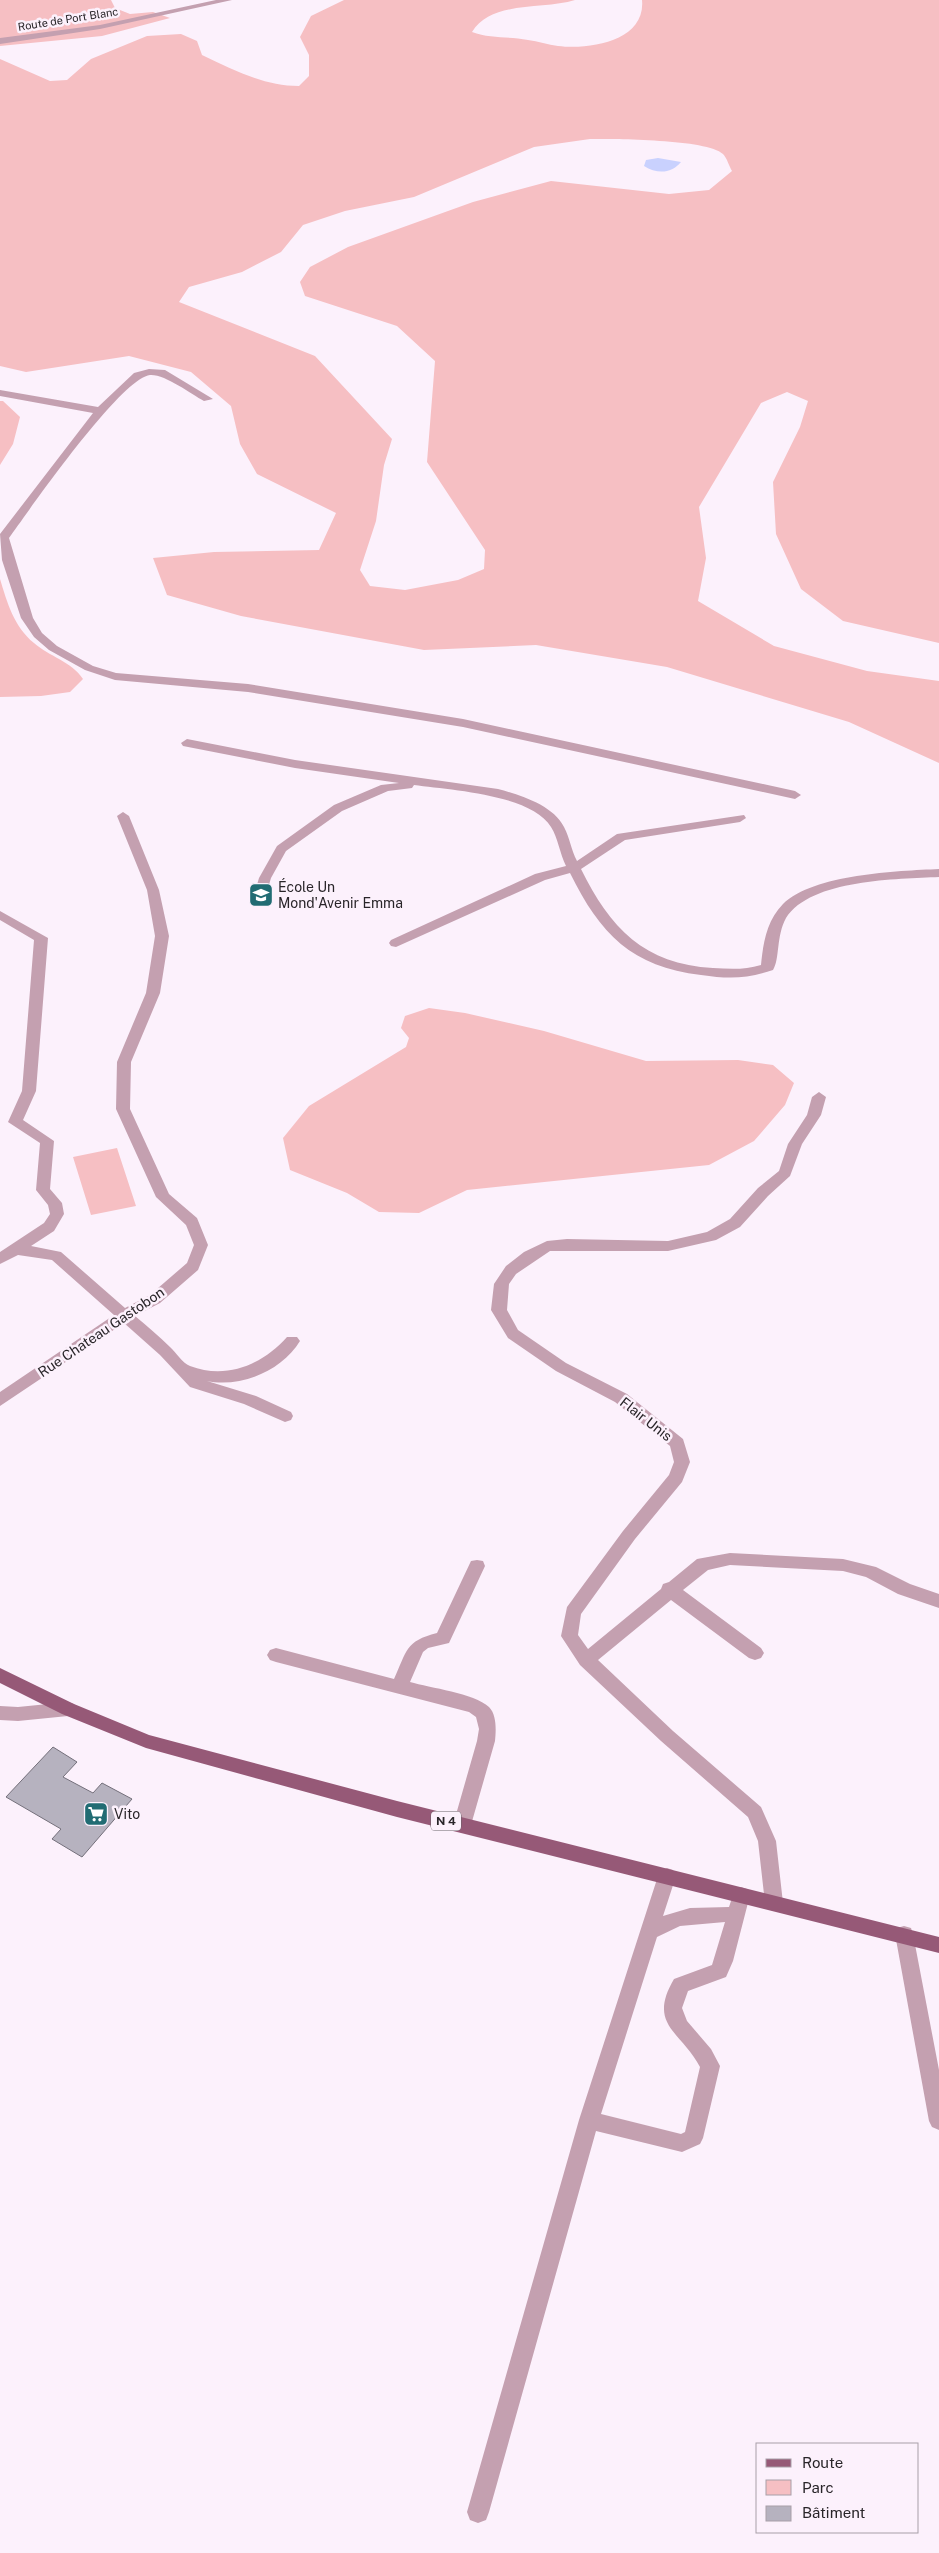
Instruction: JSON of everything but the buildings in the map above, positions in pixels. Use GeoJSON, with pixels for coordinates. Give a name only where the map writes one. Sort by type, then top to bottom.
{"type":"FeatureCollection","features":[{"type":"Feature","properties":{"kind":"main road","name":"N 4"},"geometry":{"type":"LineString","coordinates":[[0,1675],[68,1709],[146,1740],[462,1825],[904,1934],[939,1945]]}},
{"type":"Feature","properties":{"kind":"street","name":"Route de Port Blanc"},"geometry":{"type":"LineString","coordinates":[[0,41],[100,27],[228,0]]}},
{"type":"Feature","properties":{"kind":"street"},"geometry":{"type":"LineString","coordinates":[[208,399],[161,372],[149,372],[138,375],[100,410],[1,538],[6,541],[8,560],[27,618],[38,635],[53,648],[89,668],[115,676],[248,688],[463,723],[795,795]]}},
{"type":"Feature","properties":{"kind":"street"},"geometry":{"type":"LineString","coordinates":[[0,393],[100,410]]}},
{"type":"Feature","properties":{"kind":"street"},"geometry":{"type":"LineString","coordinates":[[187,743],[295,764],[498,793],[536,806],[558,827],[588,897],[614,931],[648,958],[676,968],[748,974],[768,967],[770,938],[777,923],[788,906],[814,891],[851,882],[939,873]]}},
{"type":"Feature","properties":{"kind":"street"},"geometry":{"type":"LineString","coordinates":[[259,898],[265,878],[282,849],[338,808],[385,788],[427,783]]}},
{"type":"Feature","properties":{"kind":"street","name":"Rue Chateau Gastobon"},"geometry":{"type":"LineString","coordinates":[[0,1400],[125,1316],[155,1299],[193,1266],[201,1245],[192,1222],[164,1197],[123,1109],[124,1062],[153,994],[162,936],[153,890],[123,816]]}},
{"type":"Feature","properties":{"kind":"street"},"geometry":{"type":"LineString","coordinates":[[396,943],[540,877],[574,868],[621,837],[740,818]]}},
{"type":"Feature","properties":{"kind":"street"},"geometry":{"type":"LineString","coordinates":[[0,916],[40,938],[29,1091],[15,1122],[47,1141],[43,1190],[55,1203],[57,1214],[49,1228],[0,1258]]}},
{"type":"Feature","properties":{"kind":"street","name":"Flair Unis"},"geometry":{"type":"LineString","coordinates":[[774,1903],[767,1841],[755,1812],[666,1736],[586,1660],[569,1636],[573,1612],[629,1535],[676,1478],[682,1462],[677,1443],[621,1398],[561,1367],[513,1334],[499,1310],[502,1284],[511,1270],[529,1256],[547,1246],[567,1244],[668,1246],[711,1236],[735,1223],[784,1172],[795,1144],[814,1115],[819,1098]]}},
{"type":"Feature","properties":{"kind":"street"},"geometry":{"type":"LineString","coordinates":[[16,1249],[56,1256],[125,1316],[196,1383],[250,1400],[285,1416]]}},
{"type":"Feature","properties":{"kind":"street"},"geometry":{"type":"LineString","coordinates":[[183,1370],[212,1376],[238,1376],[272,1361],[292,1341]]}},
{"type":"Feature","properties":{"kind":"street"},"geometry":{"type":"LineString","coordinates":[[586,1660],[670,1589],[703,1564],[730,1559],[843,1565],[870,1572],[904,1589],[939,1601]]}},
{"type":"Feature","properties":{"kind":"street"},"geometry":{"type":"LineString","coordinates":[[399,1687],[417,1648],[423,1643],[443,1638],[476,1566]]}},
{"type":"Feature","properties":{"kind":"street"},"geometry":{"type":"LineString","coordinates":[[670,1589],[755,1653]]}},
{"type":"Feature","properties":{"kind":"street"},"geometry":{"type":"LineString","coordinates":[[276,1655],[474,1706],[484,1713],[487,1720],[486,1741],[462,1825]]}},
{"type":"Feature","properties":{"kind":"street"},"geometry":{"type":"LineString","coordinates":[[0,1713],[18,1714],[68,1709]]}},
{"type":"Feature","properties":{"kind":"street"},"geometry":{"type":"LineString","coordinates":[[478,2512],[588,2120],[667,1876]]}},
{"type":"Feature","properties":{"kind":"street"},"geometry":{"type":"LineString","coordinates":[[588,2120],[682,2143],[693,2138],[710,2066],[706,2056],[673,2016],[671,2004],[682,1985],[719,1971],[724,1961],[741,1895]]}},
{"type":"Feature","properties":{"kind":"street"},"geometry":{"type":"LineString","coordinates":[[648,1933],[665,1922],[678,1918],[712,1914],[736,1915]]}},
{"type":"Feature","properties":{"kind":"street"},"geometry":{"type":"LineString","coordinates":[[904,1934],[939,2121]]}},
{"type":"Feature","properties":{"kind":"green space"},"geometry":{"type":"Polygon","coordinates":[[[0,0],[111,0],[115,8],[130,14],[153,12],[170,18],[102,36],[0,46],[0,0]]]}},
{"type":"Feature","properties":{"kind":"green space"},"geometry":{"type":"Polygon","coordinates":[[[344,0],[575,0],[505,10],[481,22],[472,32],[486,36],[521,39],[571,47],[600,44],[626,34],[635,25],[641,14],[642,0],[939,0],[939,643],[843,621],[801,589],[776,534],[773,482],[800,427],[808,401],[787,392],[761,403],[699,507],[706,558],[698,601],[774,646],[867,671],[939,681],[939,763],[849,722],[667,667],[536,645],[424,650],[241,616],[167,595],[153,558],[214,552],[319,550],[336,513],[257,474],[240,444],[231,406],[191,372],[129,356],[26,372],[0,366],[0,59],[50,81],[67,80],[91,59],[147,36],[181,34],[197,41],[202,55],[238,71],[261,80],[299,86],[309,76],[309,55],[300,37],[311,16],[344,0]],[[590,139],[534,147],[414,197],[345,211],[303,225],[281,252],[242,272],[189,287],[179,302],[315,356],[392,439],[384,465],[376,521],[360,570],[370,586],[405,590],[458,580],[484,569],[485,550],[427,462],[435,361],[397,326],[305,296],[300,282],[310,267],[348,247],[473,202],[551,181],[669,194],[709,190],[732,171],[723,154],[714,149],[699,145],[660,141],[590,139]]]}},
{"type":"Feature","properties":{"kind":"green space"},"geometry":{"type":"Polygon","coordinates":[[[0,401],[3,401],[20,417],[13,444],[0,465],[0,401]]]}},
{"type":"Feature","properties":{"kind":"green space"},"geometry":{"type":"Polygon","coordinates":[[[0,579],[12,614],[27,637],[40,648],[73,668],[83,679],[70,692],[41,696],[0,697],[0,579]]]}},
{"type":"Feature","properties":{"kind":"green space"},"geometry":{"type":"Polygon","coordinates":[[[429,1008],[465,1013],[544,1031],[646,1061],[738,1060],[773,1065],[794,1083],[785,1105],[754,1141],[709,1165],[467,1190],[419,1213],[379,1212],[347,1193],[290,1170],[283,1138],[309,1106],[406,1047],[409,1038],[401,1028],[405,1016],[429,1008]]]}},
{"type":"Feature","properties":{"kind":"green space"},"geometry":{"type":"Polygon","coordinates":[[[117,1148],[136,1206],[91,1215],[73,1157],[117,1148]]]}},
{"type":"Feature","properties":{"kind":"water"},"geometry":{"type":"Polygon","coordinates":[[[658,158],[681,162],[673,169],[664,172],[644,166],[646,160],[658,158]]]}},
{"type":"Feature","properties":{"kind":"place","name":"École Un Mond'Avenir Emma"},"geometry":{"type":"Point","coordinates":[261,895]}},
{"type":"Feature","properties":{"kind":"place","name":"Vito"},"geometry":{"type":"Point","coordinates":[96,1814]}}]}
